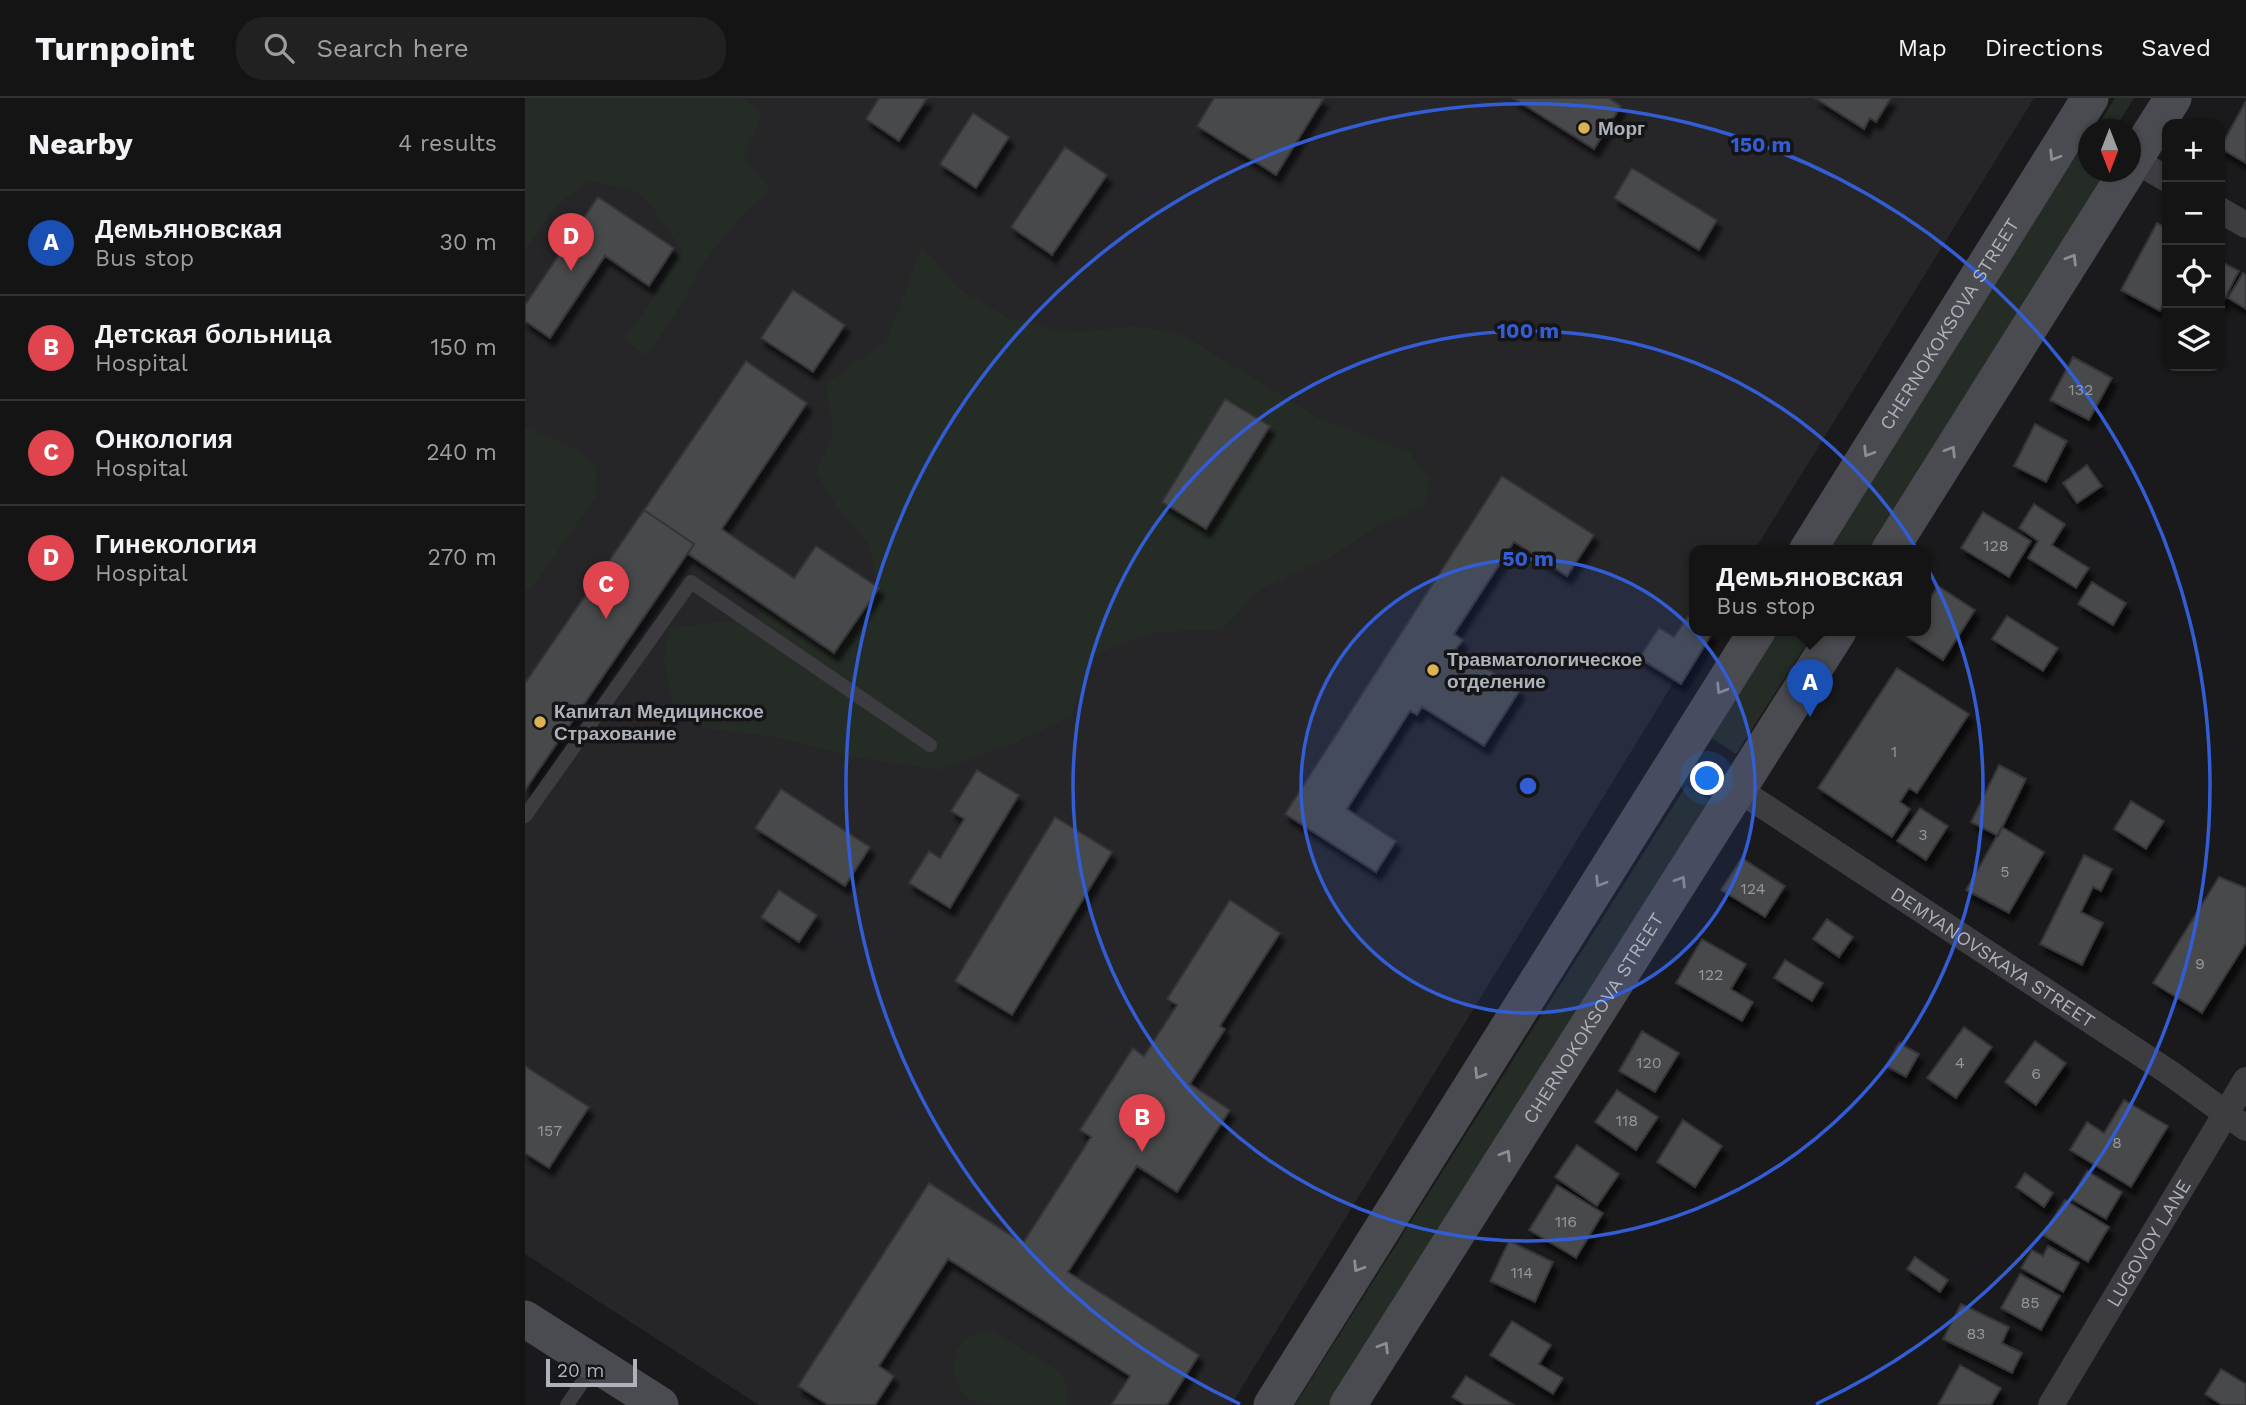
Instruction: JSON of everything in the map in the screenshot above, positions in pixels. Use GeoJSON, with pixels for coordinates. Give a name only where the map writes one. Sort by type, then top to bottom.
{"type":"FeatureCollection","features":[{"type":"Feature","properties":{"kind":"street","name":"CHERNOKOKSOVA STREET"},"geometry":{"type":"LineString","coordinates":[[1811,545],[2090,98]]}},
{"type":"Feature","properties":{"kind":"street"},"geometry":{"type":"LineString","coordinates":[[2141,150],[2173,98]]}},
{"type":"Feature","properties":{"kind":"street"},"geometry":{"type":"LineString","coordinates":[[2141,170],[2162,177]]}},
{"type":"Feature","properties":{"kind":"street"},"geometry":{"type":"LineString","coordinates":[[1893,545],[2121,182]]}},
{"type":"Feature","properties":{"kind":"street"},"geometry":{"type":"LineString","coordinates":[[2225,213],[2246,225]]}},
{"type":"Feature","properties":{"kind":"street"},"geometry":{"type":"LineString","coordinates":[[1272,1405],[1754,636]]}},
{"type":"Feature","properties":{"kind":"street","name":"CHERNOKOKSOVA STREET"},"geometry":{"type":"LineString","coordinates":[[1347,1405],[1835,636]]}},
{"type":"Feature","properties":{"kind":"street","name":"DEMYANOVSKAYA STREET"},"geometry":{"type":"LineString","coordinates":[[1739,790],[2170,1073],[2235,1121]]}},
{"type":"Feature","properties":{"kind":"street","name":"LUGOVOY LANE"},"geometry":{"type":"LineString","coordinates":[[2051,1405],[2235,1121],[2246,1080]]}},
{"type":"Feature","properties":{"kind":"street"},"geometry":{"type":"LineString","coordinates":[[525,1319],[660,1405]]}},
{"type":"Feature","properties":{"kind":"lane"},"geometry":{"type":"LineString","coordinates":[[525,816],[691,582],[930,744]]}},
{"type":"Feature","properties":{"kind":"lane"},"geometry":{"type":"LineString","coordinates":[[567,1405],[595,1364]]}},
{"type":"Feature","properties":{"kind":"shaded area"},"geometry":{"type":"Polygon","coordinates":[[[525,98],[2034,98],[1758,545],[1689,545],[1689,636],[1702,636],[1231,1405],[759,1405],[525,1254],[525,98]]]}},
{"type":"Feature","properties":{"kind":"shaded area"},"geometry":{"type":"Polygon","coordinates":[[[525,98],[742,98],[762,113],[744,159],[771,189],[742,215],[706,259],[678,310],[646,356],[623,339],[651,302],[681,249],[648,201],[633,190],[589,181],[556,206],[525,250],[525,98]]]}},
{"type":"Feature","properties":{"kind":"shaded area"},"geometry":{"type":"Polygon","coordinates":[[[2115,98],[2134,98],[2121,119],[2102,119],[2115,98]]]}},
{"type":"Feature","properties":{"kind":"shaded area"},"geometry":{"type":"Polygon","coordinates":[[[2078,153],[2078,182],[2105,182],[1871,545],[1825,545],[2078,153]]]}},
{"type":"Feature","properties":{"kind":"shaded area"},"geometry":{"type":"Polygon","coordinates":[[[922,246],[958,288],[1008,318],[1070,333],[1133,326],[1181,334],[1320,419],[1409,452],[1429,478],[1424,506],[1374,528],[1333,556],[1259,590],[1221,630],[1156,632],[1092,655],[1072,716],[1017,742],[939,770],[859,758],[774,737],[703,728],[673,703],[664,664],[668,628],[735,620],[768,611],[834,653],[879,588],[868,543],[838,509],[816,473],[833,434],[826,383],[886,342],[922,246]]]}},
{"type":"Feature","properties":{"kind":"shaded area"},"geometry":{"type":"Polygon","coordinates":[[[525,426],[574,448],[596,466],[597,495],[533,586],[525,591],[525,426]]]}},
{"type":"Feature","properties":{"kind":"shaded area"},"geometry":{"type":"Polygon","coordinates":[[[1766,636],[1812,636],[1736,754],[1704,733],[1766,636]]]}},
{"type":"Feature","properties":{"kind":"shaded area"},"geometry":{"type":"Polygon","coordinates":[[[1686,786],[1709,800],[1332,1405],[1295,1405],[1686,786]]]}},
{"type":"Feature","properties":{"kind":"shaded area"},"geometry":{"type":"Polygon","coordinates":[[[985,1330],[994,1332],[1060,1372],[1066,1384],[1067,1405],[980,1404],[968,1397],[954,1376],[955,1355],[964,1341],[985,1330]]]}},
{"type":"Feature","properties":{"kind":"building"},"geometry":{"type":"Polygon","coordinates":[[[879,98],[927,98],[899,141],[866,119],[879,98]]]}},
{"type":"Feature","properties":{"kind":"building"},"geometry":{"type":"Polygon","coordinates":[[[1214,98],[1324,98],[1276,175],[1197,126],[1214,98]]]}},
{"type":"Feature","properties":{"kind":"building","name":"Морг"},"geometry":{"type":"Polygon","coordinates":[[[1513,98],[1609,98],[1621,106],[1594,149],[1513,98]]]}},
{"type":"Feature","properties":{"kind":"building"},"geometry":{"type":"Polygon","coordinates":[[[1815,98],[1891,98],[1876,122],[1870,118],[1864,129],[1815,98]]]}},
{"type":"Feature","properties":{"kind":"building"},"geometry":{"type":"Polygon","coordinates":[[[2246,101],[2246,163],[2225,151],[2225,139],[2246,101]]]}},
{"type":"Feature","properties":{"kind":"building"},"geometry":{"type":"Polygon","coordinates":[[[973,113],[1009,137],[976,188],[940,164],[973,113]]]}},
{"type":"Feature","properties":{"kind":"building"},"geometry":{"type":"Polygon","coordinates":[[[1065,147],[1107,175],[1052,255],[1011,227],[1065,147]]]}},
{"type":"Feature","properties":{"kind":"building"},"geometry":{"type":"Polygon","coordinates":[[[1632,168],[1717,220],[1699,250],[1614,198],[1632,168]]]}},
{"type":"Feature","properties":{"kind":"building"},"geometry":{"type":"Polygon","coordinates":[[[598,197],[674,248],[649,286],[605,256],[550,338],[525,321],[525,305],[598,197]]]}},
{"type":"Feature","properties":{"kind":"building"},"geometry":{"type":"Polygon","coordinates":[[[2157,223],[2162,226],[2160,311],[2121,290],[2157,223]]]}},
{"type":"Feature","properties":{"kind":"building"},"geometry":{"type":"Polygon","coordinates":[[[2225,264],[2239,271],[2225,298],[2225,264]]]}},
{"type":"Feature","properties":{"kind":"building"},"geometry":{"type":"Polygon","coordinates":[[[2243,273],[2246,275],[2246,309],[2228,298],[2243,273]]]}},
{"type":"Feature","properties":{"kind":"building"},"geometry":{"type":"Polygon","coordinates":[[[793,290],[845,325],[813,372],[761,338],[793,290]]]}},
{"type":"Feature","properties":{"kind":"building"},"geometry":{"type":"Polygon","coordinates":[[[2073,357],[2112,378],[2089,420],[2050,400],[2073,357]]]}},
{"type":"Feature","properties":{"kind":"building"},"geometry":{"type":"Polygon","coordinates":[[[746,361],[807,403],[722,529],[794,578],[816,546],[879,588],[834,653],[688,554],[694,544],[644,510],[746,361]]]}},
{"type":"Feature","properties":{"kind":"building"},"geometry":{"type":"Polygon","coordinates":[[[1225,399],[1270,426],[1206,529],[1162,502],[1225,399]]]}},
{"type":"Feature","properties":{"kind":"building"},"geometry":{"type":"Polygon","coordinates":[[[2035,424],[2067,441],[2046,482],[2014,466],[2035,424]]]}},
{"type":"Feature","properties":{"kind":"building"},"geometry":{"type":"Polygon","coordinates":[[[2087,465],[2102,486],[2077,503],[2063,483],[2087,465]]]}},
{"type":"Feature","properties":{"kind":"building","name":"Травматологическое отделение"},"geometry":{"type":"Polygon","coordinates":[[[1502,476],[1594,535],[1567,576],[1514,542],[1454,634],[1463,640],[1456,649],[1520,690],[1484,746],[1422,707],[1417,715],[1410,711],[1347,809],[1396,841],[1376,872],[1285,814],[1502,476]]]}},
{"type":"Feature","properties":{"kind":"building"},"geometry":{"type":"Polygon","coordinates":[[[2034,504],[2065,524],[2052,545],[2089,568],[2076,588],[2028,558],[2038,541],[2019,528],[2034,504]]]}},
{"type":"Feature","properties":{"kind":"building"},"geometry":{"type":"Polygon","coordinates":[[[644,510],[694,544],[525,790],[525,683],[644,510]]]}},
{"type":"Feature","properties":{"kind":"building"},"geometry":{"type":"Polygon","coordinates":[[[1983,512],[2031,541],[2009,577],[1961,548],[1983,512]]]}},
{"type":"Feature","properties":{"kind":"building"},"geometry":{"type":"Polygon","coordinates":[[[2092,582],[2126,603],[2113,625],[2078,604],[2092,582]]]}},
{"type":"Feature","properties":{"kind":"building"},"geometry":{"type":"Polygon","coordinates":[[[1938,586],[1975,610],[1943,660],[1906,636],[1931,636],[1931,597],[1938,586]]]}},
{"type":"Feature","properties":{"kind":"building"},"geometry":{"type":"Polygon","coordinates":[[[1688,616],[1689,636],[1711,636],[1681,684],[1639,658],[1659,628],[1674,637],[1688,616]]]}},
{"type":"Feature","properties":{"kind":"building"},"geometry":{"type":"Polygon","coordinates":[[[2007,616],[2058,648],[2043,671],[1992,639],[2007,616]]]}},
{"type":"Feature","properties":{"kind":"building"},"geometry":{"type":"Polygon","coordinates":[[[1897,668],[1969,714],[1917,793],[1909,788],[1900,802],[1910,809],[1892,837],[1818,788],[1897,668]]]}},
{"type":"Feature","properties":{"kind":"building"},"geometry":{"type":"Polygon","coordinates":[[[1999,765],[2026,779],[1998,836],[1971,822],[1999,765]]]}},
{"type":"Feature","properties":{"kind":"building"},"geometry":{"type":"Polygon","coordinates":[[[977,770],[1019,795],[950,908],[909,883],[929,851],[940,858],[964,819],[951,811],[977,770]]]}},
{"type":"Feature","properties":{"kind":"building"},"geometry":{"type":"Polygon","coordinates":[[[781,789],[870,847],[845,886],[755,828],[781,789]]]}},
{"type":"Feature","properties":{"kind":"building"},"geometry":{"type":"Polygon","coordinates":[[[2131,801],[2164,821],[2146,849],[2114,829],[2131,801]]]}},
{"type":"Feature","properties":{"kind":"building"},"geometry":{"type":"Polygon","coordinates":[[[1920,808],[1948,826],[1926,860],[1897,841],[1920,808]]]}},
{"type":"Feature","properties":{"kind":"building"},"geometry":{"type":"Polygon","coordinates":[[[1055,817],[1112,852],[1012,1015],[955,981],[1055,817]]]}},
{"type":"Feature","properties":{"kind":"building"},"geometry":{"type":"Polygon","coordinates":[[[2002,827],[2044,852],[2009,913],[1966,890],[2002,827]]]}},
{"type":"Feature","properties":{"kind":"building"},"geometry":{"type":"Polygon","coordinates":[[[2084,855],[2112,869],[2101,891],[2093,887],[2081,912],[2103,923],[2082,965],[2040,944],[2084,855]]]}},
{"type":"Feature","properties":{"kind":"building"},"geometry":{"type":"Polygon","coordinates":[[[1742,858],[1785,886],[1765,917],[1721,890],[1742,858]]]}},
{"type":"Feature","properties":{"kind":"building"},"geometry":{"type":"Polygon","coordinates":[[[2219,877],[2246,888],[2246,943],[2202,1013],[2153,983],[2219,877]]]}},
{"type":"Feature","properties":{"kind":"building"},"geometry":{"type":"Polygon","coordinates":[[[779,890],[817,915],[799,942],[761,917],[779,890]]]}},
{"type":"Feature","properties":{"kind":"building"},"geometry":{"type":"Polygon","coordinates":[[[1230,900],[1280,933],[1220,1026],[1225,1029],[1190,1084],[1230,1110],[1177,1192],[1137,1166],[1068,1272],[1199,1355],[1167,1405],[1111,1405],[1130,1376],[948,1259],[879,1366],[894,1376],[875,1405],[828,1405],[798,1386],[929,1183],[1023,1243],[1091,1137],[1080,1130],[1133,1048],[1144,1056],[1177,1005],[1167,999],[1230,900]]]}},
{"type":"Feature","properties":{"kind":"building"},"geometry":{"type":"Polygon","coordinates":[[[1827,919],[1853,937],[1839,957],[1813,939],[1827,919]]]}},
{"type":"Feature","properties":{"kind":"building"},"geometry":{"type":"Polygon","coordinates":[[[1702,939],[1746,964],[1731,989],[1753,1002],[1742,1021],[1676,983],[1702,939]]]}},
{"type":"Feature","properties":{"kind":"building"},"geometry":{"type":"Polygon","coordinates":[[[1785,960],[1823,983],[1812,1001],[1774,978],[1785,960]]]}},
{"type":"Feature","properties":{"kind":"building"},"geometry":{"type":"Polygon","coordinates":[[[1964,1027],[1992,1047],[1956,1098],[1927,1078],[1964,1027]]]}},
{"type":"Feature","properties":{"kind":"building"},"geometry":{"type":"Polygon","coordinates":[[[1642,1031],[1679,1053],[1655,1092],[1619,1071],[1642,1031]]]}},
{"type":"Feature","properties":{"kind":"building"},"geometry":{"type":"Polygon","coordinates":[[[2035,1041],[2066,1063],[2036,1105],[2005,1082],[2035,1041]]]}},
{"type":"Feature","properties":{"kind":"building"},"geometry":{"type":"Polygon","coordinates":[[[1899,1043],[1919,1054],[1906,1077],[1886,1066],[1899,1043]]]}},
{"type":"Feature","properties":{"kind":"building"},"geometry":{"type":"Polygon","coordinates":[[[525,1066],[589,1107],[549,1168],[525,1153],[525,1066]]]}},
{"type":"Feature","properties":{"kind":"building"},"geometry":{"type":"Polygon","coordinates":[[[1617,1090],[1658,1117],[1636,1150],[1595,1122],[1617,1090]]]}},
{"type":"Feature","properties":{"kind":"building"},"geometry":{"type":"Polygon","coordinates":[[[2124,1100],[2168,1126],[2131,1187],[2070,1150],[2087,1122],[2104,1133],[2124,1100]]]}},
{"type":"Feature","properties":{"kind":"building"},"geometry":{"type":"Polygon","coordinates":[[[1683,1120],[1722,1146],[1695,1187],[1657,1162],[1683,1120]]]}},
{"type":"Feature","properties":{"kind":"building"},"geometry":{"type":"Polygon","coordinates":[[[1577,1145],[1619,1174],[1597,1206],[1555,1177],[1577,1145]]]}},
{"type":"Feature","properties":{"kind":"building"},"geometry":{"type":"Polygon","coordinates":[[[2087,1171],[2122,1192],[2106,1219],[2071,1199],[2087,1171]]]}},
{"type":"Feature","properties":{"kind":"building"},"geometry":{"type":"Polygon","coordinates":[[[2025,1173],[2053,1193],[2044,1207],[2016,1187],[2025,1173]]]}},
{"type":"Feature","properties":{"kind":"building"},"geometry":{"type":"Polygon","coordinates":[[[1557,1185],[1603,1213],[1576,1258],[1529,1230],[1557,1185]]]}},
{"type":"Feature","properties":{"kind":"building"},"geometry":{"type":"Polygon","coordinates":[[[2065,1200],[2109,1227],[2088,1262],[2043,1235],[2065,1200]]]}},
{"type":"Feature","properties":{"kind":"building"},"geometry":{"type":"Polygon","coordinates":[[[1509,1241],[1553,1262],[1535,1302],[1490,1281],[1509,1241]]]}},
{"type":"Feature","properties":{"kind":"building"},"geometry":{"type":"Polygon","coordinates":[[[2048,1246],[2079,1263],[2063,1292],[2021,1268],[2032,1250],[2043,1256],[2048,1246]]]}},
{"type":"Feature","properties":{"kind":"building"},"geometry":{"type":"Polygon","coordinates":[[[1915,1257],[1948,1280],[1940,1292],[1907,1269],[1915,1257]]]}},
{"type":"Feature","properties":{"kind":"building"},"geometry":{"type":"Polygon","coordinates":[[[2020,1274],[2060,1296],[2041,1330],[2001,1308],[2020,1274]]]}},
{"type":"Feature","properties":{"kind":"building"},"geometry":{"type":"Polygon","coordinates":[[[1961,1304],[2009,1327],[2002,1343],[2022,1353],[2012,1373],[1943,1339],[1961,1304]]]}},
{"type":"Feature","properties":{"kind":"building"},"geometry":{"type":"Polygon","coordinates":[[[1512,1321],[1551,1345],[1539,1364],[1563,1378],[1553,1394],[1490,1355],[1512,1321]]]}},
{"type":"Feature","properties":{"kind":"building"},"geometry":{"type":"Polygon","coordinates":[[[1960,1365],[2001,1388],[1991,1405],[1938,1405],[1960,1365]]]}},
{"type":"Feature","properties":{"kind":"building"},"geometry":{"type":"Polygon","coordinates":[[[2221,1369],[2246,1384],[2246,1405],[2222,1405],[2205,1394],[2221,1369]]]}},
{"type":"Feature","properties":{"kind":"building"},"geometry":{"type":"Polygon","coordinates":[[[1466,1376],[1514,1405],[1465,1405],[1452,1397],[1466,1376]]]}},
{"type":"Feature","properties":{"kind":"place","name":"Морг"},"geometry":{"type":"Point","coordinates":[1584,128]}},
{"type":"Feature","properties":{"kind":"place","name":"Гинекология"},"geometry":{"type":"Point","coordinates":[571,271]}},
{"type":"Feature","properties":{"kind":"place","name":"Онкология"},"geometry":{"type":"Point","coordinates":[606,619]}},
{"type":"Feature","properties":{"kind":"place","name":"Травматологическое отделение"},"geometry":{"type":"Point","coordinates":[1433,670]}},
{"type":"Feature","properties":{"kind":"place","name":"Демьяновская"},"geometry":{"type":"Point","coordinates":[1810,717]}},
{"type":"Feature","properties":{"kind":"place","name":"Капитал Медицинское Страхование"},"geometry":{"type":"Point","coordinates":[540,722]}},
{"type":"Feature","properties":{"kind":"place","name":"Детская больница"},"geometry":{"type":"Point","coordinates":[1142,1152]}}]}
